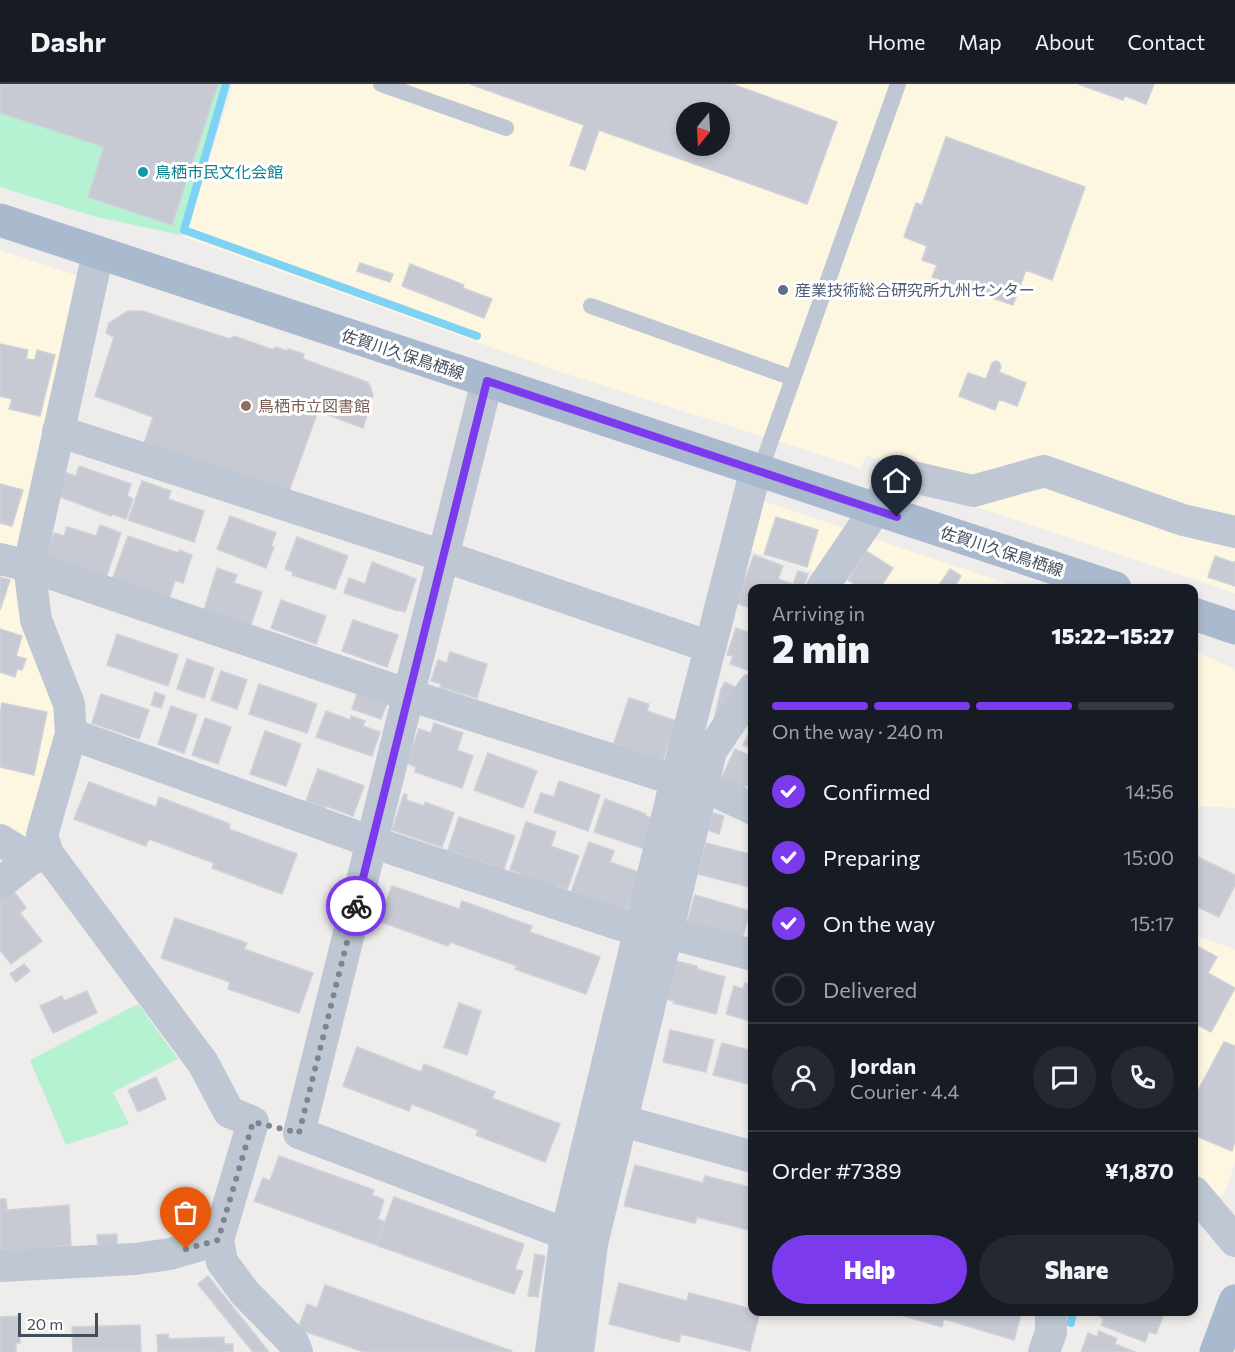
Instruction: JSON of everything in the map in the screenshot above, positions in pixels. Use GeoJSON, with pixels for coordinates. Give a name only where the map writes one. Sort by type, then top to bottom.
{"type":"FeatureCollection","features":[{"type":"Feature","properties":{"kind":"main road","name":"佐賀川久保鳥栖線"},"geometry":{"type":"LineString","coordinates":[[0,220],[1103,584]]}},
{"type":"Feature","properties":{"kind":"main road"},"geometry":{"type":"LineString","coordinates":[[1198,615],[1235,628]]}},
{"type":"Feature","properties":{"kind":"main road"},"geometry":{"type":"LineString","coordinates":[[1216,1352],[1235,1301]]}},
{"type":"Feature","properties":{"kind":"street"},"geometry":{"type":"LineString","coordinates":[[0,883],[39,857],[42,835],[71,734],[69,704],[14,562],[58,431],[98,253]]}},
{"type":"Feature","properties":{"kind":"street"},"geometry":{"type":"LineString","coordinates":[[299,1133],[487,381]]}},
{"type":"Feature","properties":{"kind":"street"},"geometry":{"type":"LineString","coordinates":[[58,431],[443,556],[710,647]]}},
{"type":"Feature","properties":{"kind":"street"},"geometry":{"type":"LineString","coordinates":[[551,1352],[608,1117],[658,935],[690,783],[710,647],[758,470]]}},
{"type":"Feature","properties":{"kind":"street"},"geometry":{"type":"LineString","coordinates":[[825,584],[875,510],[896,473],[973,491],[1044,471],[1183,520],[1235,532]]}},
{"type":"Feature","properties":{"kind":"street"},"geometry":{"type":"LineString","coordinates":[[14,562],[409,695],[690,783],[748,807]]}},
{"type":"Feature","properties":{"kind":"street"},"geometry":{"type":"LineString","coordinates":[[690,783],[748,696]]}},
{"type":"Feature","properties":{"kind":"street"},"geometry":{"type":"LineString","coordinates":[[71,734],[372,842],[658,935],[748,954]]}},
{"type":"Feature","properties":{"kind":"street"},"geometry":{"type":"LineString","coordinates":[[0,840],[39,857],[203,1063],[229,1112],[253,1122],[299,1133],[579,1239]]}},
{"type":"Feature","properties":{"kind":"street"},"geometry":{"type":"LineString","coordinates":[[608,1117],[748,1156]]}},
{"type":"Feature","properties":{"kind":"street"},"geometry":{"type":"LineString","coordinates":[[253,1122],[218,1240],[222,1262],[245,1293],[293,1342],[297,1352]]}},
{"type":"Feature","properties":{"kind":"street"},"geometry":{"type":"LineString","coordinates":[[1198,1197],[1235,1241]]}},
{"type":"Feature","properties":{"kind":"street"},"geometry":{"type":"LineString","coordinates":[[578,1352],[579,1239]]}},
{"type":"Feature","properties":{"kind":"street"},"geometry":{"type":"LineString","coordinates":[[0,1266],[135,1259],[170,1254],[218,1240]]}},
{"type":"Feature","properties":{"kind":"street"},"geometry":{"type":"LineString","coordinates":[[1044,1352],[1051,1332],[1051,1316]]}},
{"type":"Feature","properties":{"kind":"lane"},"geometry":{"type":"LineString","coordinates":[[381,84],[410,88],[506,128]]}},
{"type":"Feature","properties":{"kind":"lane"},"geometry":{"type":"LineString","coordinates":[[758,470],[898,84]]}},
{"type":"Feature","properties":{"kind":"lane"},"geometry":{"type":"LineString","coordinates":[[591,306],[793,378]]}},
{"type":"Feature","properties":{"kind":"shaded area","name":"産業技術総合研究所九州センター"},"geometry":{"type":"Polygon","coordinates":[[[233,84],[1235,84],[1235,518],[1186,505],[1051,460],[984,482],[866,456],[861,468],[558,371],[185,237],[233,84]]]}},
{"type":"Feature","properties":{"kind":"shaded area"},"geometry":{"type":"Polygon","coordinates":[[[0,250],[78,276],[15,555],[0,550],[0,250]]]}},
{"type":"Feature","properties":{"kind":"shaded area"},"geometry":{"type":"Polygon","coordinates":[[[1063,486],[1235,542],[1235,593],[965,503],[1063,486]]]}},
{"type":"Feature","properties":{"kind":"shaded area"},"geometry":{"type":"Polygon","coordinates":[[[756,499],[847,529],[819,573],[743,548],[756,499]]]}},
{"type":"Feature","properties":{"kind":"shaded area"},"geometry":{"type":"Polygon","coordinates":[[[869,537],[1008,584],[837,584],[869,537]]]}},
{"type":"Feature","properties":{"kind":"shaded area"},"geometry":{"type":"Polygon","coordinates":[[[0,569],[20,575],[53,689],[60,725],[28,843],[0,825],[0,569]]]}},
{"type":"Feature","properties":{"kind":"shaded area"},"geometry":{"type":"Polygon","coordinates":[[[1198,653],[1235,669],[1235,808],[1198,808],[1198,653]]]}},
{"type":"Feature","properties":{"kind":"shaded area"},"geometry":{"type":"Polygon","coordinates":[[[1198,937],[1235,949],[1235,1163],[1223,1196],[1213,1197],[1198,1179],[1198,937]]]}},
{"type":"Feature","properties":{"kind":"green space","name":"鳥栖市民文化会館"},"geometry":{"type":"Polygon","coordinates":[[[0,84],[229,84],[180,235],[93,216],[0,187],[0,84]]]}},
{"type":"Feature","properties":{"kind":"green space"},"geometry":{"type":"Polygon","coordinates":[[[138,1004],[178,1059],[113,1092],[129,1124],[66,1145],[30,1060],[138,1004]]]}},
{"type":"Feature","properties":{"kind":"building","name":"鳥栖市民文化会館"},"geometry":{"type":"Polygon","coordinates":[[[0,84],[218,84],[172,225],[88,197],[104,147],[0,113],[0,84]]]}},
{"type":"Feature","properties":{"kind":"building"},"geometry":{"type":"Polygon","coordinates":[[[470,84],[732,84],[837,122],[807,204],[599,130],[585,170],[570,165],[584,125],[470,84]]]}},
{"type":"Feature","properties":{"kind":"building"},"geometry":{"type":"Polygon","coordinates":[[[1078,84],[1154,84],[1146,104],[1125,96],[1123,100],[1078,84]]]}},
{"type":"Feature","properties":{"kind":"building"},"geometry":{"type":"Polygon","coordinates":[[[946,137],[1085,187],[1052,280],[1026,270],[1013,305],[932,277],[937,265],[922,260],[927,246],[904,237],[916,203],[922,205],[946,137]]]}},
{"type":"Feature","properties":{"kind":"building"},"geometry":{"type":"Polygon","coordinates":[[[360,263],[393,274],[390,282],[357,271],[360,263]]]}},
{"type":"Feature","properties":{"kind":"building"},"geometry":{"type":"Polygon","coordinates":[[[410,264],[464,285],[463,288],[492,299],[484,318],[402,286],[410,264]]]}},
{"type":"Feature","properties":{"kind":"building","name":"鳥栖市立図書館"},"geometry":{"type":"Polygon","coordinates":[[[128,311],[142,311],[230,339],[234,336],[274,350],[275,347],[287,351],[288,349],[304,354],[303,359],[367,382],[373,395],[363,428],[318,411],[288,494],[144,443],[153,417],[95,396],[114,337],[106,333],[109,323],[128,311]]]}},
{"type":"Feature","properties":{"kind":"building"},"geometry":{"type":"Polygon","coordinates":[[[0,344],[28,350],[26,359],[35,360],[37,350],[55,355],[40,416],[9,409],[12,399],[0,396],[0,344]]]}},
{"type":"Feature","properties":{"kind":"building"},"geometry":{"type":"Polygon","coordinates":[[[996,361],[1001,367],[999,372],[1026,383],[1017,406],[999,399],[995,410],[959,396],[968,373],[986,379],[992,363],[996,361]]]}},
{"type":"Feature","properties":{"kind":"building"},"geometry":{"type":"Polygon","coordinates":[[[79,466],[131,484],[127,496],[133,499],[126,519],[112,514],[111,516],[58,496],[66,473],[76,476],[79,466]]]}},
{"type":"Feature","properties":{"kind":"building"},"geometry":{"type":"Polygon","coordinates":[[[142,481],[171,491],[168,499],[204,511],[194,542],[128,520],[142,481]]]}},
{"type":"Feature","properties":{"kind":"building"},"geometry":{"type":"Polygon","coordinates":[[[0,484],[23,490],[12,526],[0,523],[0,484]]]}},
{"type":"Feature","properties":{"kind":"building"},"geometry":{"type":"Polygon","coordinates":[[[230,516],[276,533],[271,546],[274,547],[266,568],[217,549],[230,516]]]}},
{"type":"Feature","properties":{"kind":"building"},"geometry":{"type":"Polygon","coordinates":[[[776,517],[818,530],[807,567],[764,554],[776,517]]]}},
{"type":"Feature","properties":{"kind":"building"},"geometry":{"type":"Polygon","coordinates":[[[100,525],[121,533],[106,578],[51,560],[48,553],[54,533],[64,536],[67,527],[96,536],[100,525]]]}},
{"type":"Feature","properties":{"kind":"building"},"geometry":{"type":"Polygon","coordinates":[[[128,536],[178,553],[179,550],[192,555],[183,583],[175,580],[169,599],[112,580],[128,536]]]}},
{"type":"Feature","properties":{"kind":"building"},"geometry":{"type":"Polygon","coordinates":[[[297,537],[348,556],[335,589],[292,575],[293,572],[285,569],[297,537]]]}},
{"type":"Feature","properties":{"kind":"building"},"geometry":{"type":"Polygon","coordinates":[[[866,551],[893,568],[883,584],[854,584],[848,580],[866,551]]]}},
{"type":"Feature","properties":{"kind":"building"},"geometry":{"type":"Polygon","coordinates":[[[754,555],[783,566],[778,579],[793,584],[748,584],[748,607],[736,603],[754,555]]]}},
{"type":"Feature","properties":{"kind":"building"},"geometry":{"type":"Polygon","coordinates":[[[1215,556],[1234,563],[1235,561],[1235,586],[1208,577],[1215,556]]]}},
{"type":"Feature","properties":{"kind":"building"},"geometry":{"type":"Polygon","coordinates":[[[372,562],[416,579],[405,612],[344,593],[349,578],[365,584],[372,562]]]}},
{"type":"Feature","properties":{"kind":"building"},"geometry":{"type":"Polygon","coordinates":[[[217,568],[237,575],[234,583],[262,592],[251,625],[204,610],[217,568]]]}},
{"type":"Feature","properties":{"kind":"building"},"geometry":{"type":"Polygon","coordinates":[[[950,569],[961,576],[956,584],[940,584],[950,569]]]}},
{"type":"Feature","properties":{"kind":"building"},"geometry":{"type":"Polygon","coordinates":[[[798,571],[808,574],[804,584],[793,584],[798,571]]]}},
{"type":"Feature","properties":{"kind":"building"},"geometry":{"type":"Polygon","coordinates":[[[0,577],[10,580],[0,610],[0,577]]]}},
{"type":"Feature","properties":{"kind":"building"},"geometry":{"type":"Polygon","coordinates":[[[281,600],[326,616],[316,644],[271,628],[281,600]]]}},
{"type":"Feature","properties":{"kind":"building"},"geometry":{"type":"Polygon","coordinates":[[[353,620],[398,635],[387,667],[342,651],[353,620]]]}},
{"type":"Feature","properties":{"kind":"building"},"geometry":{"type":"Polygon","coordinates":[[[736,628],[748,632],[748,670],[730,664],[733,656],[727,655],[736,628]]]}},
{"type":"Feature","properties":{"kind":"building"},"geometry":{"type":"Polygon","coordinates":[[[0,629],[22,636],[16,656],[26,659],[22,670],[17,669],[15,677],[0,672],[0,629]]]}},
{"type":"Feature","properties":{"kind":"building"},"geometry":{"type":"Polygon","coordinates":[[[117,634],[178,655],[168,686],[107,665],[117,634]]]}},
{"type":"Feature","properties":{"kind":"building"},"geometry":{"type":"Polygon","coordinates":[[[450,652],[487,664],[477,698],[440,687],[441,684],[431,681],[438,660],[447,663],[450,652]]]}},
{"type":"Feature","properties":{"kind":"building"},"geometry":{"type":"Polygon","coordinates":[[[187,659],[214,668],[204,698],[177,689],[187,659]]]}},
{"type":"Feature","properties":{"kind":"building"},"geometry":{"type":"Polygon","coordinates":[[[221,671],[247,680],[237,709],[211,700],[221,671]]]}},
{"type":"Feature","properties":{"kind":"building"},"geometry":{"type":"Polygon","coordinates":[[[725,682],[737,688],[714,720],[721,689],[725,682]]]}},
{"type":"Feature","properties":{"kind":"building"},"geometry":{"type":"Polygon","coordinates":[[[259,684],[317,704],[307,733],[249,714],[259,684]]]}},
{"type":"Feature","properties":{"kind":"building"},"geometry":{"type":"Polygon","coordinates":[[[155,692],[165,696],[161,708],[151,705],[155,692]]]}},
{"type":"Feature","properties":{"kind":"building"},"geometry":{"type":"Polygon","coordinates":[[[101,694],[149,710],[139,739],[92,723],[101,694]]]}},
{"type":"Feature","properties":{"kind":"building"},"geometry":{"type":"Polygon","coordinates":[[[357,694],[387,704],[381,719],[352,709],[357,694]]]}},
{"type":"Feature","properties":{"kind":"building"},"geometry":{"type":"Polygon","coordinates":[[[629,698],[649,704],[647,711],[676,721],[663,760],[614,743],[629,698]]]}},
{"type":"Feature","properties":{"kind":"building"},"geometry":{"type":"Polygon","coordinates":[[[2,703],[47,712],[34,775],[0,767],[2,703]]]}},
{"type":"Feature","properties":{"kind":"building"},"geometry":{"type":"Polygon","coordinates":[[[171,706],[197,715],[184,753],[158,744],[171,706]]]}},
{"type":"Feature","properties":{"kind":"building"},"geometry":{"type":"Polygon","coordinates":[[[326,711],[350,720],[351,716],[365,721],[363,726],[380,732],[372,756],[316,737],[326,711]]]}},
{"type":"Feature","properties":{"kind":"building"},"geometry":{"type":"Polygon","coordinates":[[[205,718],[231,727],[218,764],[192,755],[205,718]]]}},
{"type":"Feature","properties":{"kind":"building"},"geometry":{"type":"Polygon","coordinates":[[[434,723],[463,733],[457,750],[473,756],[462,788],[415,772],[416,767],[407,763],[419,729],[431,733],[434,723]]]}},
{"type":"Feature","properties":{"kind":"building"},"geometry":{"type":"Polygon","coordinates":[[[265,731],[301,744],[286,786],[250,774],[265,731]]]}},
{"type":"Feature","properties":{"kind":"building"},"geometry":{"type":"Polygon","coordinates":[[[748,736],[748,748],[743,745],[748,736]]]}},
{"type":"Feature","properties":{"kind":"building"},"geometry":{"type":"Polygon","coordinates":[[[735,749],[748,755],[748,786],[746,785],[743,790],[721,779],[735,749]]]}},
{"type":"Feature","properties":{"kind":"building"},"geometry":{"type":"Polygon","coordinates":[[[488,753],[537,771],[523,808],[474,790],[488,753]]]}},
{"type":"Feature","properties":{"kind":"building"},"geometry":{"type":"Polygon","coordinates":[[[318,769],[364,786],[353,816],[306,801],[318,769]]]}},
{"type":"Feature","properties":{"kind":"building"},"geometry":{"type":"Polygon","coordinates":[[[559,781],[600,795],[588,831],[534,812],[541,793],[554,797],[559,781]]]}},
{"type":"Feature","properties":{"kind":"building"},"geometry":{"type":"Polygon","coordinates":[[[89,782],[156,807],[159,797],[230,824],[229,829],[297,854],[282,894],[212,868],[214,863],[149,839],[146,846],[74,819],[89,782]]]}},
{"type":"Feature","properties":{"kind":"building"},"geometry":{"type":"Polygon","coordinates":[[[404,794],[407,795],[406,800],[424,806],[425,802],[454,813],[442,847],[392,830],[404,794]]]}},
{"type":"Feature","properties":{"kind":"building"},"geometry":{"type":"Polygon","coordinates":[[[605,799],[655,819],[645,849],[594,832],[605,799]]]}},
{"type":"Feature","properties":{"kind":"building"},"geometry":{"type":"Polygon","coordinates":[[[713,813],[724,816],[719,834],[708,830],[713,813]]]}},
{"type":"Feature","properties":{"kind":"building"},"geometry":{"type":"Polygon","coordinates":[[[459,817],[515,836],[504,869],[448,850],[459,817]]]}},
{"type":"Feature","properties":{"kind":"building"},"geometry":{"type":"Polygon","coordinates":[[[526,822],[556,832],[551,846],[579,856],[567,890],[558,886],[557,889],[510,870],[526,822]]]}},
{"type":"Feature","properties":{"kind":"building"},"geometry":{"type":"Polygon","coordinates":[[[589,842],[614,851],[610,862],[641,873],[627,910],[624,909],[624,911],[571,892],[589,842]]]}},
{"type":"Feature","properties":{"kind":"building"},"geometry":{"type":"Polygon","coordinates":[[[706,843],[748,854],[748,887],[698,874],[706,843]]]}},
{"type":"Feature","properties":{"kind":"building"},"geometry":{"type":"Polygon","coordinates":[[[1198,857],[1235,875],[1235,885],[1219,917],[1198,907],[1198,857]]]}},
{"type":"Feature","properties":{"kind":"building"},"geometry":{"type":"Polygon","coordinates":[[[392,886],[459,909],[462,901],[532,926],[530,932],[600,957],[586,994],[515,969],[517,966],[450,942],[448,946],[379,921],[392,886]]]}},
{"type":"Feature","properties":{"kind":"building"},"geometry":{"type":"Polygon","coordinates":[[[12,889],[26,908],[20,913],[42,941],[11,964],[0,950],[0,898],[12,889]]]}},
{"type":"Feature","properties":{"kind":"building"},"geometry":{"type":"Polygon","coordinates":[[[695,895],[748,910],[742,939],[687,923],[695,895]]]}},
{"type":"Feature","properties":{"kind":"building"},"geometry":{"type":"Polygon","coordinates":[[[175,918],[247,943],[244,949],[313,973],[299,1013],[228,989],[230,982],[161,958],[175,918]]]}},
{"type":"Feature","properties":{"kind":"building"},"geometry":{"type":"Polygon","coordinates":[[[1199,947],[1217,957],[1208,973],[1235,988],[1211,1032],[1198,1025],[1199,947]]]}},
{"type":"Feature","properties":{"kind":"building"},"geometry":{"type":"Polygon","coordinates":[[[676,961],[725,977],[716,1014],[673,1003],[674,1001],[666,999],[676,961]]]}},
{"type":"Feature","properties":{"kind":"building"},"geometry":{"type":"Polygon","coordinates":[[[24,964],[30,971],[16,982],[10,974],[24,964]]]}},
{"type":"Feature","properties":{"kind":"building"},"geometry":{"type":"Polygon","coordinates":[[[745,983],[748,984],[748,1021],[726,1014],[734,986],[743,989],[745,983]]]}},
{"type":"Feature","properties":{"kind":"building"},"geometry":{"type":"Polygon","coordinates":[[[87,991],[97,1013],[53,1033],[40,1006],[62,996],[64,1001],[87,991]]]}},
{"type":"Feature","properties":{"kind":"building"},"geometry":{"type":"Polygon","coordinates":[[[459,1003],[481,1011],[467,1055],[444,1047],[459,1003]]]}},
{"type":"Feature","properties":{"kind":"building"},"geometry":{"type":"Polygon","coordinates":[[[670,1030],[714,1040],[706,1072],[663,1062],[670,1030]]]}},
{"type":"Feature","properties":{"kind":"building"},"geometry":{"type":"Polygon","coordinates":[[[1224,1042],[1235,1046],[1235,1142],[1232,1151],[1198,1137],[1198,1091],[1224,1042]]]}},
{"type":"Feature","properties":{"kind":"building"},"geometry":{"type":"Polygon","coordinates":[[[722,1043],[748,1050],[748,1084],[713,1075],[722,1043]]]}},
{"type":"Feature","properties":{"kind":"building"},"geometry":{"type":"Polygon","coordinates":[[[357,1047],[421,1072],[424,1064],[495,1092],[492,1098],[560,1124],[545,1162],[476,1135],[478,1130],[412,1104],[409,1111],[343,1086],[357,1047]]]}},
{"type":"Feature","properties":{"kind":"building"},"geometry":{"type":"Polygon","coordinates":[[[156,1077],[166,1099],[138,1112],[128,1090],[156,1077]]]}},
{"type":"Feature","properties":{"kind":"building"},"geometry":{"type":"Polygon","coordinates":[[[279,1156],[374,1190],[372,1195],[384,1200],[378,1219],[385,1222],[376,1245],[254,1201],[263,1178],[270,1181],[279,1156]]]}},
{"type":"Feature","properties":{"kind":"building"},"geometry":{"type":"Polygon","coordinates":[[[635,1165],[703,1183],[705,1176],[748,1187],[748,1230],[697,1217],[695,1223],[624,1206],[635,1165]]]}},
{"type":"Feature","properties":{"kind":"building"},"geometry":{"type":"Polygon","coordinates":[[[394,1197],[524,1244],[515,1269],[523,1271],[514,1294],[376,1245],[394,1197]]]}},
{"type":"Feature","properties":{"kind":"building"},"geometry":{"type":"Polygon","coordinates":[[[0,1199],[6,1199],[7,1210],[69,1205],[71,1246],[50,1247],[50,1251],[35,1252],[35,1248],[0,1251],[0,1199]]]}},
{"type":"Feature","properties":{"kind":"building"},"geometry":{"type":"Polygon","coordinates":[[[117,1234],[117,1246],[98,1248],[97,1235],[117,1234]]]}},
{"type":"Feature","properties":{"kind":"building"},"geometry":{"type":"Polygon","coordinates":[[[535,1254],[545,1256],[538,1297],[528,1296],[535,1254]]]}},
{"type":"Feature","properties":{"kind":"building"},"geometry":{"type":"Polygon","coordinates":[[[208,1276],[269,1352],[253,1352],[198,1284],[208,1276]]]}},
{"type":"Feature","properties":{"kind":"building"},"geometry":{"type":"Polygon","coordinates":[[[619,1283],[687,1301],[689,1293],[748,1308],[748,1316],[759,1316],[750,1351],[681,1334],[679,1342],[609,1324],[619,1283]]]}},
{"type":"Feature","properties":{"kind":"building"},"geometry":{"type":"Polygon","coordinates":[[[325,1285],[512,1351],[364,1352],[298,1329],[307,1304],[317,1308],[325,1285]]]}},
{"type":"Feature","properties":{"kind":"building"},"geometry":{"type":"Polygon","coordinates":[[[19,1316],[20,1343],[16,1343],[16,1352],[0,1352],[0,1317],[19,1316]]]}},
{"type":"Feature","properties":{"kind":"building"},"geometry":{"type":"Polygon","coordinates":[[[904,1316],[1021,1316],[1014,1340],[944,1319],[942,1327],[904,1316]]]}},
{"type":"Feature","properties":{"kind":"building"},"geometry":{"type":"Polygon","coordinates":[[[1163,1316],[1156,1334],[1149,1332],[1145,1342],[1101,1325],[1104,1318],[1100,1317],[1163,1316]]]}},
{"type":"Feature","properties":{"kind":"building"},"geometry":{"type":"Polygon","coordinates":[[[140,1325],[141,1352],[73,1352],[72,1327],[140,1325]]]}},
{"type":"Feature","properties":{"kind":"building"},"geometry":{"type":"Polygon","coordinates":[[[1099,1331],[1117,1339],[1115,1344],[1135,1352],[1081,1352],[1088,1333],[1097,1337],[1099,1331]]]}},
{"type":"Feature","properties":{"kind":"building"},"geometry":{"type":"Polygon","coordinates":[[[168,1334],[169,1339],[224,1337],[224,1344],[233,1344],[233,1352],[158,1352],[157,1335],[168,1334]]]}},
{"type":"Feature","properties":{"kind":"waterway"},"geometry":{"type":"LineString","coordinates":[[226,84],[184,230],[477,336]]}},
{"type":"Feature","properties":{"kind":"waterway"},"geometry":{"type":"LineString","coordinates":[[1071,1323],[1072,1316]]}},
{"type":"Feature","properties":{"kind":"way so far"},"geometry":{"type":"LineString","coordinates":[[186,1249],[218,1240],[253,1122],[299,1133],[356,906]]}},
{"type":"Feature","properties":{"kind":"place","name":"鳥栖市民文化会館"},"geometry":{"type":"Point","coordinates":[143,172]}},
{"type":"Feature","properties":{"kind":"place","name":"産業技術総合研究所九州センター"},"geometry":{"type":"Point","coordinates":[783,290]}},
{"type":"Feature","properties":{"kind":"place","name":"鳥栖市立図書館"},"geometry":{"type":"Point","coordinates":[246,406]}},
{"type":"Feature","properties":{"kind":"route"},"geometry":{"type":"LineString","coordinates":[[356,906],[487,381],[897,517]]}}]}
